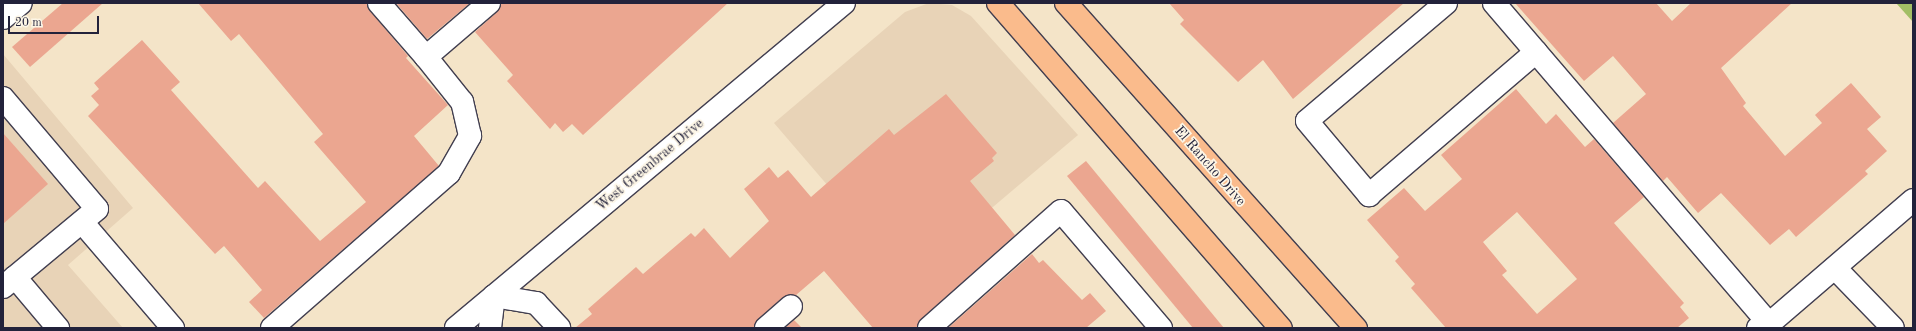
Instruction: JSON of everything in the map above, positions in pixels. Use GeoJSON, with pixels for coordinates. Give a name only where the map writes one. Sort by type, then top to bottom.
{"type":"FeatureCollection","features":[{"type":"Feature","properties":{"kind":"main road"},"geometry":{"type":"LineString","coordinates":[[998,3],[1281,328]]}},
{"type":"Feature","properties":{"kind":"main road","name":"El Rancho Drive"},"geometry":{"type":"LineString","coordinates":[[1066,3],[1356,328]]}},
{"type":"Feature","properties":{"kind":"street"},"geometry":{"type":"LineString","coordinates":[[3,18],[21,3]]}},
{"type":"Feature","properties":{"kind":"street"},"geometry":{"type":"LineString","coordinates":[[272,328],[449,173],[470,136],[462,102],[426,57],[379,3]]}},
{"type":"Feature","properties":{"kind":"street","name":"West Greenbrae Drive"},"geometry":{"type":"LineString","coordinates":[[456,328],[844,3]]}},
{"type":"Feature","properties":{"kind":"street"},"geometry":{"type":"LineString","coordinates":[[1446,3],[1307,121],[1369,195],[1536,52]]}},
{"type":"Feature","properties":{"kind":"street"},"geometry":{"type":"LineString","coordinates":[[1494,3],[1765,327],[1913,200]]}},
{"type":"Feature","properties":{"kind":"street"},"geometry":{"type":"LineString","coordinates":[[426,57],[487,4]]}},
{"type":"Feature","properties":{"kind":"street"},"geometry":{"type":"LineString","coordinates":[[3,98],[97,209],[9,282],[58,328]]}},
{"type":"Feature","properties":{"kind":"street"},"geometry":{"type":"LineString","coordinates":[[929,328],[1061,211],[1161,328]]}},
{"type":"Feature","properties":{"kind":"street"},"geometry":{"type":"LineString","coordinates":[[82,222],[173,328]]}},
{"type":"Feature","properties":{"kind":"street"},"geometry":{"type":"LineString","coordinates":[[1835,268],[1892,328]]}},
{"type":"Feature","properties":{"kind":"street"},"geometry":{"type":"LineString","coordinates":[[490,328],[494,296],[536,303],[559,328]]}},
{"type":"Feature","properties":{"kind":"street"},"geometry":{"type":"LineString","coordinates":[[766,328],[791,306]]}},
{"type":"Feature","properties":{"kind":"shaded area"},"geometry":{"type":"Polygon","coordinates":[[[929,3],[952,5],[971,16],[1078,135],[908,279],[774,123],[905,12],[929,3]]]}},
{"type":"Feature","properties":{"kind":"shaded area"},"geometry":{"type":"Polygon","coordinates":[[[3,54],[133,208],[68,265],[123,328],[3,328],[3,54]]]}},
{"type":"Feature","properties":{"kind":"green space"},"geometry":{"type":"Polygon","coordinates":[[[1896,3],[1913,3],[1913,22],[1896,3]]]}},
{"type":"Feature","properties":{"kind":"building"},"geometry":{"type":"Polygon","coordinates":[[[63,3],[103,3],[30,67],[12,47],[63,3]]]}},
{"type":"Feature","properties":{"kind":"building"},"geometry":{"type":"Polygon","coordinates":[[[198,3],[367,3],[370,11],[408,56],[406,58],[448,105],[414,136],[439,166],[264,318],[249,302],[262,290],[224,246],[215,254],[88,116],[99,105],[91,96],[99,89],[94,83],[142,40],[180,82],[171,90],[258,188],[265,181],[320,241],[366,202],[314,142],[323,134],[239,34],[231,41],[198,3]]]}},
{"type":"Feature","properties":{"kind":"building"},"geometry":{"type":"Polygon","coordinates":[[[396,3],[470,3],[427,39],[396,3]]]}},
{"type":"Feature","properties":{"kind":"building"},"geometry":{"type":"Polygon","coordinates":[[[501,3],[728,3],[583,135],[572,124],[563,132],[555,123],[550,129],[507,81],[513,75],[475,32],[497,12],[501,3]]]}},
{"type":"Feature","properties":{"kind":"building"},"geometry":{"type":"Polygon","coordinates":[[[1169,3],[1404,3],[1293,99],[1263,60],[1238,82],[1180,24],[1184,20],[1169,3]]]}},
{"type":"Feature","properties":{"kind":"building"},"geometry":{"type":"Polygon","coordinates":[[[1515,3],[1656,3],[1672,21],[1691,3],[1792,3],[1721,68],[1746,103],[1743,106],[1785,156],[1822,123],[1815,115],[1851,83],[1881,117],[1867,129],[1887,151],[1865,171],[1868,174],[1796,237],[1789,229],[1770,245],[1721,193],[1698,213],[1667,177],[1663,181],[1613,123],[1646,94],[1613,56],[1584,81],[1515,3]]]}},
{"type":"Feature","properties":{"kind":"building"},"geometry":{"type":"Polygon","coordinates":[[[1516,89],[1546,124],[1556,114],[1585,147],[1594,139],[1644,197],[1614,223],[1684,303],[1680,307],[1689,318],[1677,328],[1446,328],[1411,288],[1415,284],[1395,261],[1399,257],[1367,220],[1404,188],[1425,211],[1462,179],[1441,155],[1516,89]],[[1517,212],[1483,242],[1507,271],[1502,275],[1537,314],[1577,279],[1517,212]]]}},
{"type":"Feature","properties":{"kind":"building"},"geometry":{"type":"Polygon","coordinates":[[[946,94],[997,153],[992,158],[994,161],[970,181],[1015,235],[921,319],[917,328],[873,328],[824,271],[796,295],[783,297],[758,319],[754,328],[575,328],[592,314],[588,309],[636,267],[643,274],[691,233],[695,237],[704,228],[730,258],[769,221],[744,189],[769,167],[778,178],[788,170],[811,197],[889,129],[894,135],[946,94]]]}},
{"type":"Feature","properties":{"kind":"building"},"geometry":{"type":"Polygon","coordinates":[[[3,133],[48,184],[3,224],[3,133]]]}},
{"type":"Feature","properties":{"kind":"building"},"geometry":{"type":"Polygon","coordinates":[[[1086,161],[1224,328],[1193,328],[1067,176],[1086,161]]]}},
{"type":"Feature","properties":{"kind":"building"},"geometry":{"type":"Polygon","coordinates":[[[1032,254],[1039,263],[1043,260],[1082,300],[1090,293],[1106,311],[1086,328],[948,328],[1032,254]]]}},
{"type":"Feature","properties":{"kind":"building"},"geometry":{"type":"Polygon","coordinates":[[[794,320],[802,328],[785,328],[794,320]]]}}]}
